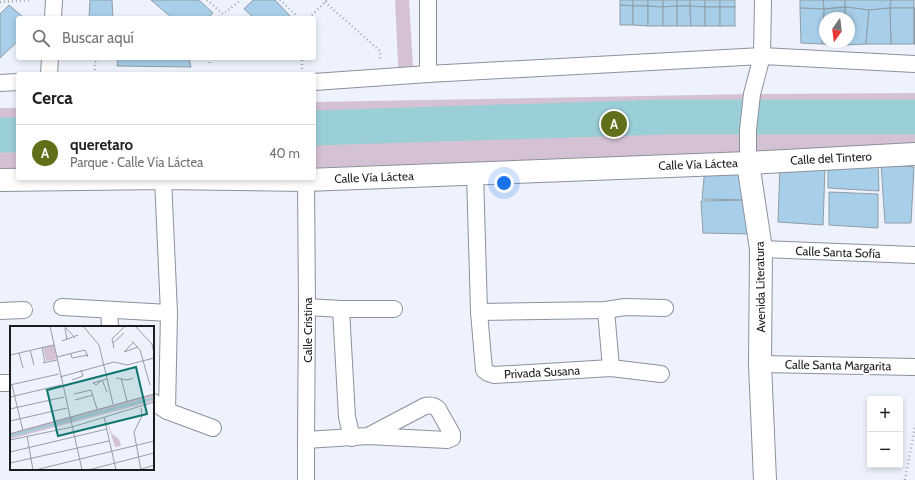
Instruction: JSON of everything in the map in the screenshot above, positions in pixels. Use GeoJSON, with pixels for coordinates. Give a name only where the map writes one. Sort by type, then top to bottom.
{"type":"FeatureCollection","features":[{"type":"Feature","properties":{"kind":"street"},"geometry":{"type":"LineString","coordinates":[[53,16],[54,0]]}},
{"type":"Feature","properties":{"kind":"street"},"geometry":{"type":"LineString","coordinates":[[428,0],[428,74]]}},
{"type":"Feature","properties":{"kind":"street","name":"Avenida Literatura"},"geometry":{"type":"LineString","coordinates":[[763,0],[762,56],[752,94],[748,130],[748,162],[761,249],[760,364],[765,480]]}},
{"type":"Feature","properties":{"kind":"street"},"geometry":{"type":"LineString","coordinates":[[316,82],[428,74],[762,56],[915,64]]}},
{"type":"Feature","properties":{"kind":"street"},"geometry":{"type":"LineString","coordinates":[[49,72],[50,60]]}},
{"type":"Feature","properties":{"kind":"street"},"geometry":{"type":"LineString","coordinates":[[0,83],[16,82]]}},
{"type":"Feature","properties":{"kind":"street","name":"Calle del Tintero"},"geometry":{"type":"LineString","coordinates":[[748,162],[915,154]]}},
{"type":"Feature","properties":{"kind":"street","name":"Calle Vía Láctea"},"geometry":{"type":"LineString","coordinates":[[316,180],[748,162]]}},
{"type":"Feature","properties":{"kind":"street","name":"Privada Susana"},"geometry":{"type":"LineString","coordinates":[[475,173],[479,312],[484,370],[494,375],[611,368],[661,374]]}},
{"type":"Feature","properties":{"kind":"street","name":"Calle Vía Láctea"},"geometry":{"type":"LineString","coordinates":[[0,180],[16,180]]}},
{"type":"Feature","properties":{"kind":"street"},"geometry":{"type":"LineString","coordinates":[[163,180],[169,313],[167,411]]}},
{"type":"Feature","properties":{"kind":"street","name":"Calle Cristina"},"geometry":{"type":"LineString","coordinates":[[306,180],[306,480]]}},
{"type":"Feature","properties":{"kind":"street","name":"Calle Santa Sofía"},"geometry":{"type":"LineString","coordinates":[[761,249],[915,255]]}},
{"type":"Feature","properties":{"kind":"street"},"geometry":{"type":"LineString","coordinates":[[62,307],[169,313]]}},
{"type":"Feature","properties":{"kind":"street"},"geometry":{"type":"LineString","coordinates":[[307,307],[341,309],[394,309]]}},
{"type":"Feature","properties":{"kind":"street"},"geometry":{"type":"LineString","coordinates":[[479,312],[665,308]]}},
{"type":"Feature","properties":{"kind":"street"},"geometry":{"type":"LineString","coordinates":[[306,440],[360,437],[347,417],[341,309]]}},
{"type":"Feature","properties":{"kind":"street"},"geometry":{"type":"LineString","coordinates":[[0,311],[24,310]]}},
{"type":"Feature","properties":{"kind":"street"},"geometry":{"type":"LineString","coordinates":[[109,310],[110,326]]}},
{"type":"Feature","properties":{"kind":"street"},"geometry":{"type":"LineString","coordinates":[[606,310],[611,368]]}},
{"type":"Feature","properties":{"kind":"street","name":"Calle Santa Margarita"},"geometry":{"type":"LineString","coordinates":[[760,364],[915,367]]}},
{"type":"Feature","properties":{"kind":"street"},"geometry":{"type":"LineString","coordinates":[[154,403],[167,411],[213,428]]}},
{"type":"Feature","properties":{"kind":"path"},"geometry":{"type":"LineString","coordinates":[[0,2],[30,0]]}},
{"type":"Feature","properties":{"kind":"path"},"geometry":{"type":"LineString","coordinates":[[206,0],[223,14],[241,0]]}},
{"type":"Feature","properties":{"kind":"path"},"geometry":{"type":"LineString","coordinates":[[280,0],[297,16]]}},
{"type":"Feature","properties":{"kind":"path"},"geometry":{"type":"LineString","coordinates":[[311,16],[326,1],[380,50],[380,78]]}},
{"type":"Feature","properties":{"kind":"path"},"geometry":{"type":"LineString","coordinates":[[95,72],[95,62],[98,60]]}},
{"type":"Feature","properties":{"kind":"path"},"geometry":{"type":"LineString","coordinates":[[209,60],[210,64]]}},
{"type":"Feature","properties":{"kind":"path"},"geometry":{"type":"LineString","coordinates":[[301,72],[302,60]]}},
{"type":"Feature","properties":{"kind":"path"},"geometry":{"type":"LineString","coordinates":[[905,480],[915,426]]}},
{"type":"Feature","properties":{"kind":"shaded area"},"geometry":{"type":"Polygon","coordinates":[[[395,0],[409,0],[414,83],[399,83],[395,0]]]}},
{"type":"Feature","properties":{"kind":"shaded area"},"geometry":{"type":"Polygon","coordinates":[[[915,93],[915,147],[316,168],[316,102],[752,94],[915,93]]]}},
{"type":"Feature","properties":{"kind":"shaded area"},"geometry":{"type":"Polygon","coordinates":[[[0,108],[16,108],[16,178],[0,179],[0,108]]]}},
{"type":"Feature","properties":{"kind":"building"},"geometry":{"type":"Polygon","coordinates":[[[90,0],[112,0],[113,16],[89,16],[90,0]]]}},
{"type":"Feature","properties":{"kind":"building"},"geometry":{"type":"Polygon","coordinates":[[[151,0],[199,0],[213,13],[210,16],[170,16],[151,0]]]}},
{"type":"Feature","properties":{"kind":"building"},"geometry":{"type":"Polygon","coordinates":[[[253,0],[275,0],[290,16],[252,16],[244,9],[253,0]]]}},
{"type":"Feature","properties":{"kind":"building"},"geometry":{"type":"Polygon","coordinates":[[[620,0],[633,0],[633,6],[620,5],[620,0]]]}},
{"type":"Feature","properties":{"kind":"building"},"geometry":{"type":"Polygon","coordinates":[[[633,0],[648,0],[648,6],[633,6],[633,0]]]}},
{"type":"Feature","properties":{"kind":"building"},"geometry":{"type":"Polygon","coordinates":[[[648,0],[663,0],[663,7],[648,6],[648,0]]]}},
{"type":"Feature","properties":{"kind":"building"},"geometry":{"type":"Polygon","coordinates":[[[663,0],[677,0],[677,6],[663,7],[663,0]]]}},
{"type":"Feature","properties":{"kind":"building"},"geometry":{"type":"Polygon","coordinates":[[[677,0],[691,0],[690,6],[677,6],[677,0]]]}},
{"type":"Feature","properties":{"kind":"building"},"geometry":{"type":"Polygon","coordinates":[[[690,0],[705,0],[705,7],[690,6],[690,0]]]}},
{"type":"Feature","properties":{"kind":"building"},"geometry":{"type":"Polygon","coordinates":[[[705,0],[720,0],[720,7],[705,7],[705,0]]]}},
{"type":"Feature","properties":{"kind":"building"},"geometry":{"type":"Polygon","coordinates":[[[720,0],[735,0],[735,7],[720,7],[720,0]]]}},
{"type":"Feature","properties":{"kind":"building"},"geometry":{"type":"Polygon","coordinates":[[[800,0],[823,0],[824,9],[800,8],[800,0]]]}},
{"type":"Feature","properties":{"kind":"building"},"geometry":{"type":"Polygon","coordinates":[[[823,0],[845,0],[845,7],[824,9],[823,0]]]}},
{"type":"Feature","properties":{"kind":"building"},"geometry":{"type":"Polygon","coordinates":[[[845,0],[891,0],[890,8],[869,10],[845,7],[845,0]]]}},
{"type":"Feature","properties":{"kind":"building"},"geometry":{"type":"Polygon","coordinates":[[[891,0],[914,0],[914,8],[890,8],[891,0]]]}},
{"type":"Feature","properties":{"kind":"building"},"geometry":{"type":"Polygon","coordinates":[[[9,5],[22,16],[16,16],[16,43],[0,58],[0,14],[9,5]]]}},
{"type":"Feature","properties":{"kind":"building"},"geometry":{"type":"Polygon","coordinates":[[[620,5],[633,6],[633,25],[620,25],[620,5]]]}},
{"type":"Feature","properties":{"kind":"building"},"geometry":{"type":"Polygon","coordinates":[[[633,6],[648,6],[648,26],[633,25],[633,6]]]}},
{"type":"Feature","properties":{"kind":"building"},"geometry":{"type":"Polygon","coordinates":[[[648,6],[663,7],[663,26],[648,26],[648,6]]]}},
{"type":"Feature","properties":{"kind":"building"},"geometry":{"type":"Polygon","coordinates":[[[677,6],[690,6],[691,26],[677,26],[677,6]]]}},
{"type":"Feature","properties":{"kind":"building"},"geometry":{"type":"Polygon","coordinates":[[[677,6],[677,26],[663,26],[663,7],[677,6]]]}},
{"type":"Feature","properties":{"kind":"building"},"geometry":{"type":"Polygon","coordinates":[[[690,6],[705,7],[705,26],[691,26],[690,6]]]}},
{"type":"Feature","properties":{"kind":"building"},"geometry":{"type":"Polygon","coordinates":[[[705,7],[720,7],[720,26],[705,26],[705,7]]]}},
{"type":"Feature","properties":{"kind":"building"},"geometry":{"type":"Polygon","coordinates":[[[720,7],[735,7],[735,26],[720,26],[720,7]]]}},
{"type":"Feature","properties":{"kind":"building"},"geometry":{"type":"Polygon","coordinates":[[[845,7],[869,10],[866,44],[855,44],[855,12],[845,12],[845,7]]]}},
{"type":"Feature","properties":{"kind":"building"},"geometry":{"type":"Polygon","coordinates":[[[845,7],[845,12],[824,12],[824,9],[845,7]]]}},
{"type":"Feature","properties":{"kind":"building"},"geometry":{"type":"Polygon","coordinates":[[[800,8],[824,9],[824,12],[819,12],[819,44],[801,43],[800,8]]]}},
{"type":"Feature","properties":{"kind":"building"},"geometry":{"type":"Polygon","coordinates":[[[890,8],[914,8],[914,44],[891,44],[890,8]]]}},
{"type":"Feature","properties":{"kind":"building"},"geometry":{"type":"Polygon","coordinates":[[[890,8],[891,44],[866,44],[869,10],[890,8]]]}},
{"type":"Feature","properties":{"kind":"building"},"geometry":{"type":"Polygon","coordinates":[[[915,8],[915,44],[914,44],[915,8]]]}},
{"type":"Feature","properties":{"kind":"building"},"geometry":{"type":"Polygon","coordinates":[[[118,60],[189,60],[191,67],[117,66],[118,60]]]}},
{"type":"Feature","properties":{"kind":"building"},"geometry":{"type":"Polygon","coordinates":[[[828,162],[878,162],[879,191],[828,188],[828,162]]]}},
{"type":"Feature","properties":{"kind":"building"},"geometry":{"type":"Polygon","coordinates":[[[881,164],[914,167],[911,223],[885,223],[881,164]]]}},
{"type":"Feature","properties":{"kind":"building"},"geometry":{"type":"Polygon","coordinates":[[[780,166],[825,168],[823,225],[778,222],[780,166]]]}},
{"type":"Feature","properties":{"kind":"building"},"geometry":{"type":"Polygon","coordinates":[[[705,167],[747,169],[749,200],[702,199],[705,167]]]}},
{"type":"Feature","properties":{"kind":"building"},"geometry":{"type":"Polygon","coordinates":[[[829,192],[878,194],[878,228],[829,225],[829,192]]]}},
{"type":"Feature","properties":{"kind":"building"},"geometry":{"type":"Polygon","coordinates":[[[749,200],[751,234],[703,233],[701,201],[749,200]]]}},
{"type":"Feature","properties":{"kind":"waterway"},"geometry":{"type":"LineString","coordinates":[[316,128],[664,117],[915,117]]}},
{"type":"Feature","properties":{"kind":"waterway"},"geometry":{"type":"LineString","coordinates":[[0,135],[16,135]]}},
{"type":"Feature","properties":{"kind":"place","name":"queretaro"},"geometry":{"type":"Point","coordinates":[614,124]}}]}
